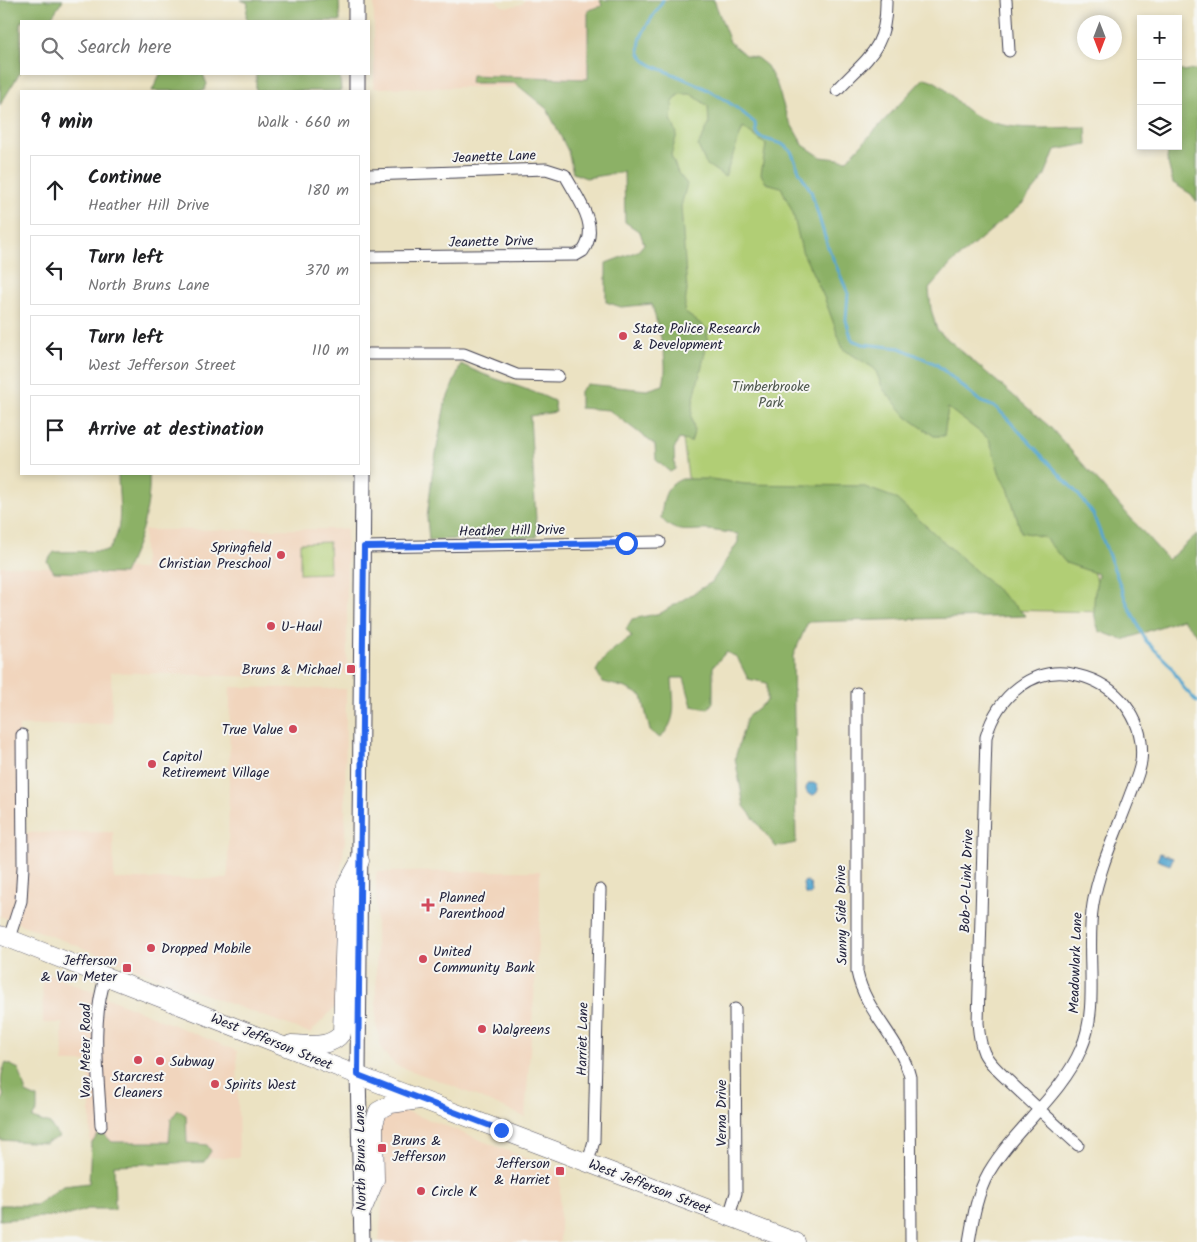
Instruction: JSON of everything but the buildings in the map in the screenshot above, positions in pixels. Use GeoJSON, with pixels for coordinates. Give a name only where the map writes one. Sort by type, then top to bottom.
{"type":"FeatureCollection","features":[{"type":"Feature","properties":{"kind":"main road"},"geometry":{"type":"LineString","coordinates":[[356,0],[356,20]]}},
{"type":"Feature","properties":{"kind":"main road"},"geometry":{"type":"LineString","coordinates":[[357,75],[358,90]]}},
{"type":"Feature","properties":{"kind":"main road","name":"North Bruns Lane"},"geometry":{"type":"LineString","coordinates":[[362,1242],[358,1075],[364,547],[363,475]]}},
{"type":"Feature","properties":{"kind":"main road"},"geometry":{"type":"LineString","coordinates":[[275,1043],[326,1044],[336,1040],[342,1033],[346,886],[360,861]]}},
{"type":"Feature","properties":{"kind":"main road","name":"West Jefferson Street"},"geometry":{"type":"LineString","coordinates":[[4,936],[275,1043],[796,1242]]}},
{"type":"Feature","properties":{"kind":"main road"},"geometry":{"type":"LineString","coordinates":[[361,1212],[375,1180],[374,1124],[378,1111],[391,1104],[424,1100]]}},
{"type":"Feature","properties":{"kind":"street"},"geometry":{"type":"LineString","coordinates":[[837,90],[880,45],[884,30],[886,0]]}},
{"type":"Feature","properties":{"kind":"street"},"geometry":{"type":"LineString","coordinates":[[1006,0],[1009,51]]}},
{"type":"Feature","properties":{"kind":"street","name":"Jeanette Lane"},"geometry":{"type":"LineString","coordinates":[[370,175],[546,169],[558,171],[566,175],[590,223]]}},
{"type":"Feature","properties":{"kind":"street","name":"Jeanette Drive"},"geometry":{"type":"LineString","coordinates":[[370,257],[576,255],[584,251],[588,245],[591,236],[590,223]]}},
{"type":"Feature","properties":{"kind":"street"},"geometry":{"type":"LineString","coordinates":[[370,354],[455,353],[474,357],[517,375],[558,376]]}},
{"type":"Feature","properties":{"kind":"street","name":"Heather Hill Drive"},"geometry":{"type":"LineString","coordinates":[[364,547],[660,542]]}},
{"type":"Feature","properties":{"kind":"street","name":"Meadowlark Lane"},"geometry":{"type":"LineString","coordinates":[[969,1242],[974,1212],[988,1174],[1001,1154],[1069,1074],[1082,1048],[1090,1007],[1089,940],[1093,904],[1100,878],[1141,762],[1140,739],[1136,722],[1121,699],[1109,688],[1091,678],[1062,673]]}},
{"type":"Feature","properties":{"kind":"street","name":"Bob-O-Link Drive"},"geometry":{"type":"LineString","coordinates":[[1062,673],[1047,675],[1026,682],[1010,693],[995,712],[986,737],[978,1004],[979,1039],[985,1055],[1078,1145]]}},
{"type":"Feature","properties":{"kind":"street","name":"Sunny Side Drive"},"geometry":{"type":"LineString","coordinates":[[857,692],[856,962],[859,982],[865,996],[906,1060],[910,1078],[912,1242]]}},
{"type":"Feature","properties":{"kind":"street"},"geometry":{"type":"LineString","coordinates":[[4,936],[21,901],[23,867],[22,735]]}},
{"type":"Feature","properties":{"kind":"street","name":"Harriet Lane"},"geometry":{"type":"LineString","coordinates":[[588,1162],[594,1141],[600,890]]}},
{"type":"Feature","properties":{"kind":"street","name":"Van Meter Road"},"geometry":{"type":"LineString","coordinates":[[101,1126],[97,1045],[101,990],[106,976]]}},
{"type":"Feature","properties":{"kind":"street","name":"Verna Drive"},"geometry":{"type":"LineString","coordinates":[[729,1216],[736,1193],[735,1009]]}},
{"type":"Feature","properties":{"kind":"shaded area"},"geometry":{"type":"Polygon","coordinates":[[[374,0],[496,0],[502,6],[509,7],[522,4],[525,0],[606,0],[612,86],[374,88],[374,0]]]}},
{"type":"Feature","properties":{"kind":"shaded area"},"geometry":{"type":"Polygon","coordinates":[[[347,529],[347,674],[280,673],[266,674],[258,677],[111,672],[112,723],[19,726],[22,833],[113,832],[114,879],[228,879],[230,687],[346,689],[345,840],[339,884],[337,1005],[310,1033],[173,983],[0,916],[0,566],[144,569],[144,530],[347,529]]]}},
{"type":"Feature","properties":{"kind":"shaded area"},"geometry":{"type":"Polygon","coordinates":[[[540,871],[540,916],[525,1117],[448,1084],[395,1065],[382,1051],[376,1024],[376,872],[540,871]]]}},
{"type":"Feature","properties":{"kind":"shaded area"},"geometry":{"type":"Polygon","coordinates":[[[42,971],[237,1051],[239,1157],[91,1160],[89,1062],[63,1062],[62,1023],[43,1023],[42,971]]]}},
{"type":"Feature","properties":{"kind":"shaded area"},"geometry":{"type":"Polygon","coordinates":[[[392,1111],[407,1112],[438,1123],[560,1172],[560,1242],[379,1242],[382,1200],[380,1126],[384,1117],[392,1111]]]}},
{"type":"Feature","properties":{"kind":"green space"},"geometry":{"type":"Polygon","coordinates":[[[0,0],[63,0],[50,20],[20,20],[20,73],[0,105],[0,0]]]}},
{"type":"Feature","properties":{"kind":"green space"},"geometry":{"type":"Polygon","coordinates":[[[241,0],[339,0],[340,20],[248,20],[246,16],[248,3],[241,0]]]}},
{"type":"Feature","properties":{"kind":"green space"},"geometry":{"type":"Polygon","coordinates":[[[600,0],[714,0],[730,42],[745,55],[757,58],[767,66],[777,85],[787,117],[803,145],[821,157],[847,160],[924,78],[939,84],[969,112],[1002,125],[1030,128],[1086,127],[1087,144],[1055,150],[1044,177],[1022,204],[951,264],[929,289],[931,309],[937,330],[1050,427],[1168,560],[1197,534],[1197,635],[1182,619],[1123,640],[1099,631],[1094,610],[1094,596],[1098,574],[1066,563],[1044,537],[1021,532],[1008,488],[1001,478],[989,439],[948,408],[944,436],[934,436],[907,417],[883,389],[875,369],[843,349],[824,297],[802,251],[793,213],[781,187],[766,183],[761,174],[766,145],[743,127],[725,177],[706,164],[698,146],[709,124],[708,106],[691,94],[679,94],[673,102],[671,119],[677,134],[671,155],[678,173],[687,184],[681,206],[687,290],[684,312],[708,329],[706,350],[694,401],[692,416],[694,432],[691,442],[679,439],[674,449],[675,469],[670,472],[656,460],[655,445],[609,410],[580,408],[580,391],[587,384],[647,390],[663,385],[665,375],[664,355],[652,304],[621,307],[606,302],[606,263],[638,251],[644,244],[640,232],[625,222],[624,172],[586,178],[573,173],[568,151],[547,109],[515,83],[470,83],[471,75],[588,79],[588,10],[602,6],[600,0]]]}},
{"type":"Feature","properties":{"kind":"green space","name":"Timberbrooke Park"},"geometry":{"type":"Polygon","coordinates":[[[720,45],[979,415],[1055,488],[1111,612],[996,610],[689,484],[635,88],[720,45]]]}},
{"type":"Feature","properties":{"kind":"green space"},"geometry":{"type":"Polygon","coordinates":[[[1197,70],[1197,202],[1191,194],[1173,183],[1167,159],[1168,150],[1182,150],[1182,71],[1197,70]]]}},
{"type":"Feature","properties":{"kind":"green space"},"geometry":{"type":"Polygon","coordinates":[[[160,75],[203,75],[207,84],[204,90],[152,90],[160,75]]]}},
{"type":"Feature","properties":{"kind":"green space"},"geometry":{"type":"Polygon","coordinates":[[[256,75],[340,75],[341,90],[256,90],[256,75]]]}},
{"type":"Feature","properties":{"kind":"green space"},"geometry":{"type":"Polygon","coordinates":[[[461,364],[554,401],[556,412],[530,416],[537,537],[429,540],[427,518],[432,475],[445,404],[461,364]]]}},
{"type":"Feature","properties":{"kind":"green space"},"geometry":{"type":"Polygon","coordinates":[[[118,475],[149,475],[148,500],[143,526],[124,574],[54,572],[47,561],[54,552],[107,551],[117,534],[120,514],[118,475]]]}},
{"type":"Feature","properties":{"kind":"green space"},"geometry":{"type":"Polygon","coordinates":[[[682,479],[711,479],[745,484],[862,486],[895,498],[1026,616],[808,622],[793,656],[796,843],[776,847],[744,806],[735,758],[747,717],[767,701],[767,683],[748,679],[737,657],[726,652],[713,667],[713,702],[708,709],[692,706],[684,678],[672,678],[674,710],[670,724],[660,738],[650,731],[642,696],[626,688],[603,682],[596,671],[611,651],[632,637],[626,629],[632,619],[661,613],[712,582],[738,542],[738,534],[709,530],[689,531],[678,529],[667,524],[661,518],[668,490],[682,479]]]}},
{"type":"Feature","properties":{"kind":"green space"},"geometry":{"type":"Polygon","coordinates":[[[329,542],[330,573],[300,574],[300,543],[329,542]]]}},
{"type":"Feature","properties":{"kind":"green space"},"geometry":{"type":"Polygon","coordinates":[[[6,1063],[19,1069],[26,1093],[37,1098],[37,1111],[32,1118],[50,1124],[59,1137],[45,1143],[0,1140],[0,1104],[4,1097],[1,1080],[6,1063]]]}},
{"type":"Feature","properties":{"kind":"green space"},"geometry":{"type":"Polygon","coordinates":[[[178,1110],[186,1115],[187,1143],[207,1145],[211,1151],[204,1162],[114,1165],[115,1209],[88,1209],[69,1215],[0,1220],[0,1205],[36,1205],[63,1186],[89,1183],[91,1144],[101,1131],[112,1142],[169,1142],[171,1119],[178,1110]]]}},
{"type":"Feature","properties":{"kind":"water"},"geometry":{"type":"Polygon","coordinates":[[[812,783],[818,789],[812,795],[806,789],[812,783]]]}},
{"type":"Feature","properties":{"kind":"water"},"geometry":{"type":"Polygon","coordinates":[[[1160,853],[1173,858],[1170,865],[1157,860],[1160,853]]]}},
{"type":"Feature","properties":{"kind":"water"},"geometry":{"type":"Polygon","coordinates":[[[805,881],[810,883],[812,892],[810,895],[805,894],[803,884],[805,881]]]}},
{"type":"Feature","properties":{"kind":"waterway"},"geometry":{"type":"LineString","coordinates":[[663,0],[643,32],[639,46],[640,53],[647,62],[654,66],[702,87],[723,99],[755,123],[756,133],[762,138],[782,144],[791,151],[800,173],[811,191],[828,247],[848,293],[846,320],[852,340],[863,344],[900,348],[936,364],[980,401],[997,408],[1078,494],[1093,514],[1127,603],[1146,641],[1169,664],[1184,688],[1197,702]]}},
{"type":"Feature","properties":{"kind":"place","name":"State Police Research & Development"},"geometry":{"type":"Point","coordinates":[623,336]}},
{"type":"Feature","properties":{"kind":"place","name":"Springfield Christian Preschool"},"geometry":{"type":"Point","coordinates":[281,555]}},
{"type":"Feature","properties":{"kind":"place","name":"U-Haul"},"geometry":{"type":"Point","coordinates":[271,626]}},
{"type":"Feature","properties":{"kind":"place","name":"Bruns & Michael"},"geometry":{"type":"Point","coordinates":[351,669]}},
{"type":"Feature","properties":{"kind":"place","name":"True Value"},"geometry":{"type":"Point","coordinates":[293,729]}},
{"type":"Feature","properties":{"kind":"place","name":"Capitol Retirement Village"},"geometry":{"type":"Point","coordinates":[152,764]}},
{"type":"Feature","properties":{"kind":"place","name":"Planned Parenthood"},"geometry":{"type":"Point","coordinates":[428,905]}},
{"type":"Feature","properties":{"kind":"place","name":"Dropped Mobile"},"geometry":{"type":"Point","coordinates":[151,948]}},
{"type":"Feature","properties":{"kind":"place","name":"United Community Bank"},"geometry":{"type":"Point","coordinates":[423,959]}},
{"type":"Feature","properties":{"kind":"place","name":"Jefferson & Van Meter"},"geometry":{"type":"Point","coordinates":[127,968]}},
{"type":"Feature","properties":{"kind":"place","name":"Walgreens"},"geometry":{"type":"Point","coordinates":[482,1029]}},
{"type":"Feature","properties":{"kind":"place","name":"Starcrest Cleaners"},"geometry":{"type":"Point","coordinates":[138,1060]}},
{"type":"Feature","properties":{"kind":"place","name":"Subway"},"geometry":{"type":"Point","coordinates":[160,1061]}},
{"type":"Feature","properties":{"kind":"place","name":"Spirits West"},"geometry":{"type":"Point","coordinates":[215,1084]}},
{"type":"Feature","properties":{"kind":"place","name":"Bruns & Jefferson"},"geometry":{"type":"Point","coordinates":[382,1148]}},
{"type":"Feature","properties":{"kind":"place","name":"Jefferson & Harriet"},"geometry":{"type":"Point","coordinates":[560,1171]}},
{"type":"Feature","properties":{"kind":"place","name":"Circle K"},"geometry":{"type":"Point","coordinates":[421,1191]}},
{"type":"Feature","properties":{"kind":"route"},"geometry":{"type":"LineString","coordinates":[[501,1130],[358,1075],[364,547],[626,543]]}}]}
